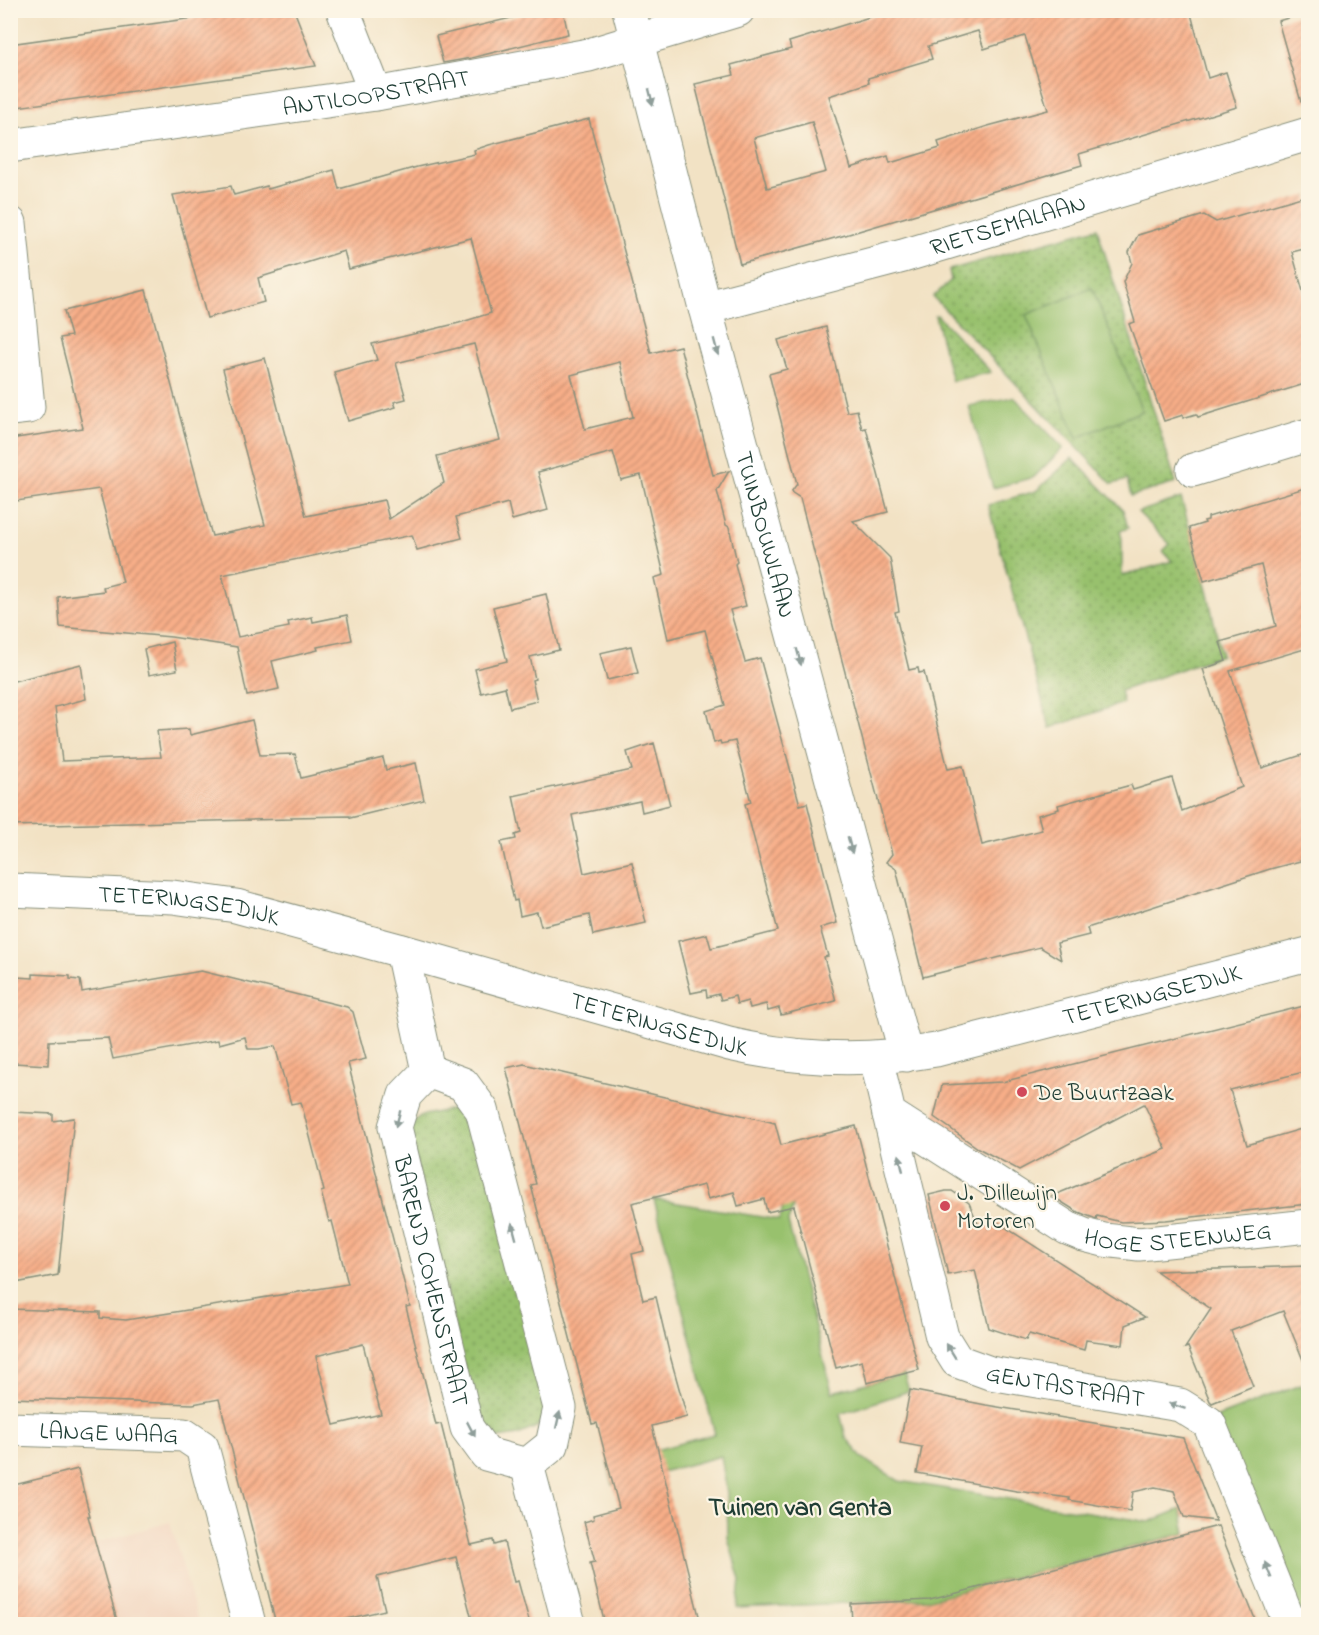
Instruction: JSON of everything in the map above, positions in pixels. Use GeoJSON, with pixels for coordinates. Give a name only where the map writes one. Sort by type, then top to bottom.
{"type":"FeatureCollection","features":[{"type":"Feature","properties":{"kind":"street"},"geometry":{"type":"LineString","coordinates":[[343,10],[376,94]]}},
{"type":"Feature","properties":{"kind":"street","name":"ANTILOOPSTRAAT"},"geometry":{"type":"LineString","coordinates":[[10,146],[376,94],[589,55],[633,26],[738,10]]}},
{"type":"Feature","properties":{"kind":"street","name":"TUINBOUWLAAN"},"geometry":{"type":"LineString","coordinates":[[633,26],[891,1056]]}},
{"type":"Feature","properties":{"kind":"street","name":"RIETSEMALAAN"},"geometry":{"type":"LineString","coordinates":[[705,308],[903,256],[1308,134]]}},
{"type":"Feature","properties":{"kind":"street"},"geometry":{"type":"LineString","coordinates":[[10,223],[28,407],[10,410]]}},
{"type":"Feature","properties":{"kind":"street"},"geometry":{"type":"LineString","coordinates":[[1193,470],[1308,435]]}},
{"type":"Feature","properties":{"kind":"street","name":"TETERINGSEDIJK"},"geometry":{"type":"LineString","coordinates":[[10,890],[141,895],[203,901],[267,914],[709,1038],[759,1051],[818,1058],[891,1056],[975,1041],[1308,954]]}},
{"type":"Feature","properties":{"kind":"street"},"geometry":{"type":"LineString","coordinates":[[402,951],[428,1071],[463,1084],[482,1110],[561,1408],[552,1445],[527,1465],[569,1624]]}},
{"type":"Feature","properties":{"kind":"street"},"geometry":{"type":"LineString","coordinates":[[889,1114],[891,1056]]}},
{"type":"Feature","properties":{"kind":"street","name":"BAREND COHENSTRAAT"},"geometry":{"type":"LineString","coordinates":[[428,1071],[405,1095],[395,1127],[467,1428],[486,1454],[527,1465]]}},
{"type":"Feature","properties":{"kind":"street","name":"HOGE STEENWEG"},"geometry":{"type":"LineString","coordinates":[[889,1114],[1067,1228],[1094,1238],[1139,1244],[1308,1226]]}},
{"type":"Feature","properties":{"kind":"street","name":"GENTASTRAAT"},"geometry":{"type":"LineString","coordinates":[[889,1114],[942,1338],[957,1361],[990,1373],[1180,1405],[1209,1424],[1290,1624]]}},
{"type":"Feature","properties":{"kind":"street","name":"LANGE WAAG"},"geometry":{"type":"LineString","coordinates":[[10,1429],[184,1435],[202,1447],[249,1624]]}},
{"type":"Feature","properties":{"kind":"shaded area"},"geometry":{"type":"Polygon","coordinates":[[[170,1522],[199,1624],[11,1624],[11,1567],[170,1522]]]}},
{"type":"Feature","properties":{"kind":"green space"},"geometry":{"type":"Polygon","coordinates":[[[1097,228],[1176,483],[1131,496],[1127,480],[1112,484],[933,297],[951,280],[949,270],[1097,228]]]}},
{"type":"Feature","properties":{"kind":"green space"},"geometry":{"type":"Polygon","coordinates":[[[1092,288],[1142,411],[1077,438],[1026,315],[1092,288]]]}},
{"type":"Feature","properties":{"kind":"green space"},"geometry":{"type":"Polygon","coordinates":[[[937,315],[991,372],[952,381],[935,316],[937,315]]]}},
{"type":"Feature","properties":{"kind":"green space"},"geometry":{"type":"Polygon","coordinates":[[[1014,397],[1063,448],[1034,477],[993,488],[969,406],[1014,397]]]}},
{"type":"Feature","properties":{"kind":"green space"},"geometry":{"type":"Polygon","coordinates":[[[1072,458],[1123,510],[1128,528],[1120,531],[1122,576],[1172,561],[1163,551],[1170,544],[1138,512],[1181,498],[1208,594],[1221,655],[1120,691],[1123,703],[1050,728],[988,505],[1036,491],[1072,458]]]}},
{"type":"Feature","properties":{"kind":"green space"},"geometry":{"type":"Polygon","coordinates":[[[457,1108],[477,1125],[549,1411],[537,1427],[518,1435],[498,1438],[478,1427],[408,1128],[420,1116],[457,1108]]]}},
{"type":"Feature","properties":{"kind":"green space"},"geometry":{"type":"Polygon","coordinates":[[[808,1164],[788,1222],[832,1392],[904,1374],[909,1391],[840,1414],[846,1437],[861,1457],[899,1481],[1149,1522],[1181,1509],[1186,1533],[930,1599],[737,1608],[740,1580],[728,1538],[727,1493],[721,1456],[613,1485],[607,1463],[715,1434],[654,1199],[779,1220],[791,1184],[808,1164]]]}},
{"type":"Feature","properties":{"kind":"green space"},"geometry":{"type":"Polygon","coordinates":[[[1301,1385],[1308,1404],[1308,1624],[1297,1624],[1215,1418],[1301,1385]]]}},
{"type":"Feature","properties":{"kind":"building"},"geometry":{"type":"Polygon","coordinates":[[[250,10],[294,10],[316,66],[10,108],[10,44],[250,10]]]}},
{"type":"Feature","properties":{"kind":"building"},"geometry":{"type":"Polygon","coordinates":[[[544,10],[563,10],[568,34],[443,63],[436,36],[544,10]]]}},
{"type":"Feature","properties":{"kind":"building"},"geometry":{"type":"Polygon","coordinates":[[[892,10],[1190,10],[1208,78],[1226,72],[1237,107],[1079,154],[1082,165],[740,264],[695,84],[734,75],[731,65],[791,49],[789,42],[892,10]],[[978,31],[928,46],[932,59],[868,78],[869,83],[829,96],[851,168],[888,156],[890,163],[940,148],[938,142],[1048,110],[1025,36],[984,49],[978,31]],[[812,122],[754,138],[767,188],[826,172],[812,122]]]}},
{"type":"Feature","properties":{"kind":"building"},"geometry":{"type":"Polygon","coordinates":[[[1308,12],[1308,101],[1301,102],[1278,21],[1308,12]]]}},
{"type":"Feature","properties":{"kind":"building"},"geometry":{"type":"Polygon","coordinates":[[[589,119],[651,353],[680,346],[713,475],[729,471],[717,491],[726,525],[729,527],[737,562],[735,564],[746,606],[730,610],[745,662],[760,658],[800,805],[807,803],[837,923],[820,928],[828,956],[824,957],[836,1001],[781,1015],[779,1008],[768,1011],[766,1004],[750,1008],[748,1001],[737,1004],[735,996],[721,1000],[719,994],[707,997],[706,990],[691,993],[678,941],[707,934],[711,948],[778,931],[745,804],[751,802],[735,741],[714,743],[706,711],[725,705],[705,630],[668,639],[654,578],[664,575],[641,475],[621,480],[613,452],[538,472],[548,510],[512,520],[508,503],[456,517],[462,538],[417,550],[412,535],[222,575],[238,637],[289,627],[288,622],[312,617],[313,622],[347,615],[352,640],[317,647],[318,650],[272,661],[279,689],[247,696],[237,647],[171,637],[60,627],[58,597],[104,591],[103,587],[123,582],[99,489],[17,501],[15,483],[10,483],[10,439],[83,428],[60,338],[71,336],[64,311],[146,290],[212,536],[265,525],[223,369],[265,358],[306,516],[384,500],[389,519],[444,483],[437,456],[500,440],[474,344],[396,363],[406,399],[394,402],[396,407],[348,421],[334,372],[377,360],[372,344],[491,313],[471,238],[349,269],[344,251],[258,278],[264,302],[207,318],[173,195],[231,186],[234,195],[267,186],[268,189],[334,170],[339,189],[417,167],[475,154],[474,150],[589,119]],[[620,362],[571,375],[585,429],[633,417],[620,362]]]}},
{"type":"Feature","properties":{"kind":"building"},"geometry":{"type":"Polygon","coordinates":[[[1308,195],[1308,233],[1304,234],[1308,248],[1292,252],[1308,309],[1308,383],[1198,417],[1196,414],[1183,418],[1183,415],[1164,421],[1129,324],[1135,322],[1123,282],[1132,263],[1129,252],[1138,235],[1204,215],[1216,222],[1308,195]]]}},
{"type":"Feature","properties":{"kind":"building"},"geometry":{"type":"Polygon","coordinates":[[[826,327],[847,412],[857,410],[862,429],[866,428],[888,512],[853,521],[890,558],[899,611],[895,612],[909,670],[918,668],[919,673],[924,672],[948,769],[963,766],[982,845],[1042,830],[1038,815],[1059,809],[1058,805],[1131,785],[1133,790],[1172,778],[1182,811],[1242,787],[1203,669],[1226,661],[1220,642],[1276,626],[1261,565],[1204,581],[1189,528],[1205,523],[1208,517],[1308,487],[1308,648],[1230,671],[1262,768],[1308,753],[1308,859],[1087,928],[1089,935],[1057,943],[1061,960],[1040,947],[923,977],[896,869],[886,862],[892,854],[800,498],[791,492],[797,484],[769,374],[787,369],[778,340],[826,327]]]}},
{"type":"Feature","properties":{"kind":"building"},"geometry":{"type":"Polygon","coordinates":[[[546,594],[559,650],[530,657],[537,701],[510,708],[505,687],[481,693],[475,669],[507,661],[493,607],[546,594]]]}},
{"type":"Feature","properties":{"kind":"building"},"geometry":{"type":"Polygon","coordinates":[[[172,642],[177,670],[149,675],[144,649],[172,642]]]}},
{"type":"Feature","properties":{"kind":"building"},"geometry":{"type":"Polygon","coordinates":[[[631,646],[638,673],[607,680],[600,653],[631,646]]]}},
{"type":"Feature","properties":{"kind":"building"},"geometry":{"type":"Polygon","coordinates":[[[81,664],[86,699],[55,707],[62,761],[161,757],[157,731],[189,729],[190,735],[252,720],[260,755],[295,754],[301,778],[383,758],[386,770],[416,763],[424,800],[350,818],[350,816],[291,817],[292,819],[10,826],[10,682],[81,664]]]}},
{"type":"Feature","properties":{"kind":"building"},"geometry":{"type":"Polygon","coordinates":[[[654,743],[670,805],[642,812],[640,801],[572,815],[584,873],[632,862],[646,923],[593,935],[589,915],[541,926],[537,912],[520,916],[517,900],[514,901],[501,842],[516,839],[515,835],[521,833],[513,796],[632,770],[627,752],[654,743]]]}},
{"type":"Feature","properties":{"kind":"building"},"geometry":{"type":"Polygon","coordinates":[[[201,971],[347,1007],[353,1012],[366,1059],[348,1063],[410,1306],[406,1307],[436,1425],[441,1424],[471,1545],[493,1540],[494,1545],[504,1542],[514,1582],[518,1581],[530,1624],[473,1624],[456,1557],[377,1577],[385,1610],[325,1624],[276,1624],[219,1399],[193,1404],[10,1398],[10,1309],[100,1312],[100,1318],[126,1320],[348,1284],[332,1221],[329,1222],[321,1192],[324,1191],[301,1102],[291,1104],[275,1046],[248,1049],[245,1037],[219,1044],[218,1040],[113,1059],[108,1038],[49,1041],[48,1065],[14,1063],[16,977],[33,978],[33,974],[70,976],[70,979],[80,980],[82,992],[201,971]],[[363,1344],[316,1356],[334,1425],[381,1414],[363,1344]]]}},
{"type":"Feature","properties":{"kind":"building"},"geometry":{"type":"Polygon","coordinates":[[[1308,1005],[1308,1071],[1230,1090],[1247,1145],[1308,1127],[1308,1204],[1166,1220],[1121,1222],[1097,1216],[1096,1219],[1076,1211],[1052,1196],[1166,1149],[1144,1104],[1019,1170],[978,1148],[934,1117],[942,1085],[1002,1082],[1308,1005]]]}},
{"type":"Feature","properties":{"kind":"building"},"geometry":{"type":"Polygon","coordinates":[[[524,1064],[775,1123],[781,1145],[856,1126],[919,1370],[867,1383],[862,1361],[836,1368],[794,1206],[767,1212],[764,1199],[738,1206],[734,1192],[708,1199],[704,1185],[632,1203],[644,1251],[632,1254],[643,1300],[656,1297],[687,1417],[652,1426],[701,1624],[605,1624],[590,1563],[595,1562],[584,1522],[594,1519],[593,1515],[619,1508],[597,1423],[592,1424],[531,1185],[536,1184],[506,1068],[524,1064]]]}},
{"type":"Feature","properties":{"kind":"building"},"geometry":{"type":"Polygon","coordinates":[[[12,1112],[53,1114],[53,1121],[74,1118],[58,1275],[10,1284],[12,1112]]]}},
{"type":"Feature","properties":{"kind":"building"},"geometry":{"type":"Polygon","coordinates":[[[952,1191],[969,1203],[979,1226],[994,1220],[1145,1317],[1125,1325],[1123,1345],[1086,1340],[1084,1350],[1029,1334],[1026,1340],[989,1328],[975,1270],[948,1275],[929,1195],[952,1191]]]}},
{"type":"Feature","properties":{"kind":"building"},"geometry":{"type":"Polygon","coordinates":[[[1308,1266],[1308,1372],[1283,1311],[1231,1331],[1253,1386],[1212,1403],[1188,1347],[1185,1348],[1211,1309],[1156,1271],[1308,1266]]]}},
{"type":"Feature","properties":{"kind":"building"},"geometry":{"type":"Polygon","coordinates":[[[910,1390],[1183,1438],[1216,1521],[1184,1517],[1174,1491],[1155,1487],[1133,1492],[1130,1511],[1069,1500],[1070,1498],[917,1473],[922,1447],[900,1443],[910,1390]]]}},
{"type":"Feature","properties":{"kind":"building"},"geometry":{"type":"Polygon","coordinates":[[[78,1469],[90,1516],[88,1516],[118,1624],[10,1624],[10,1486],[78,1469]]]}},
{"type":"Feature","properties":{"kind":"building"},"geometry":{"type":"Polygon","coordinates":[[[1218,1526],[1257,1624],[852,1624],[851,1604],[930,1600],[1218,1526]]]}},
{"type":"Feature","properties":{"kind":"place","name":"De Buurtzaak"},"geometry":{"type":"Point","coordinates":[1022,1092]}},
{"type":"Feature","properties":{"kind":"place","name":"J. Dillewijn Motoren"},"geometry":{"type":"Point","coordinates":[945,1206]}},
{"type":"Feature","properties":{"kind":"district","name":"Tuinen van Genta"},"geometry":{"type":"Point","coordinates":[800,1506]}}]}
